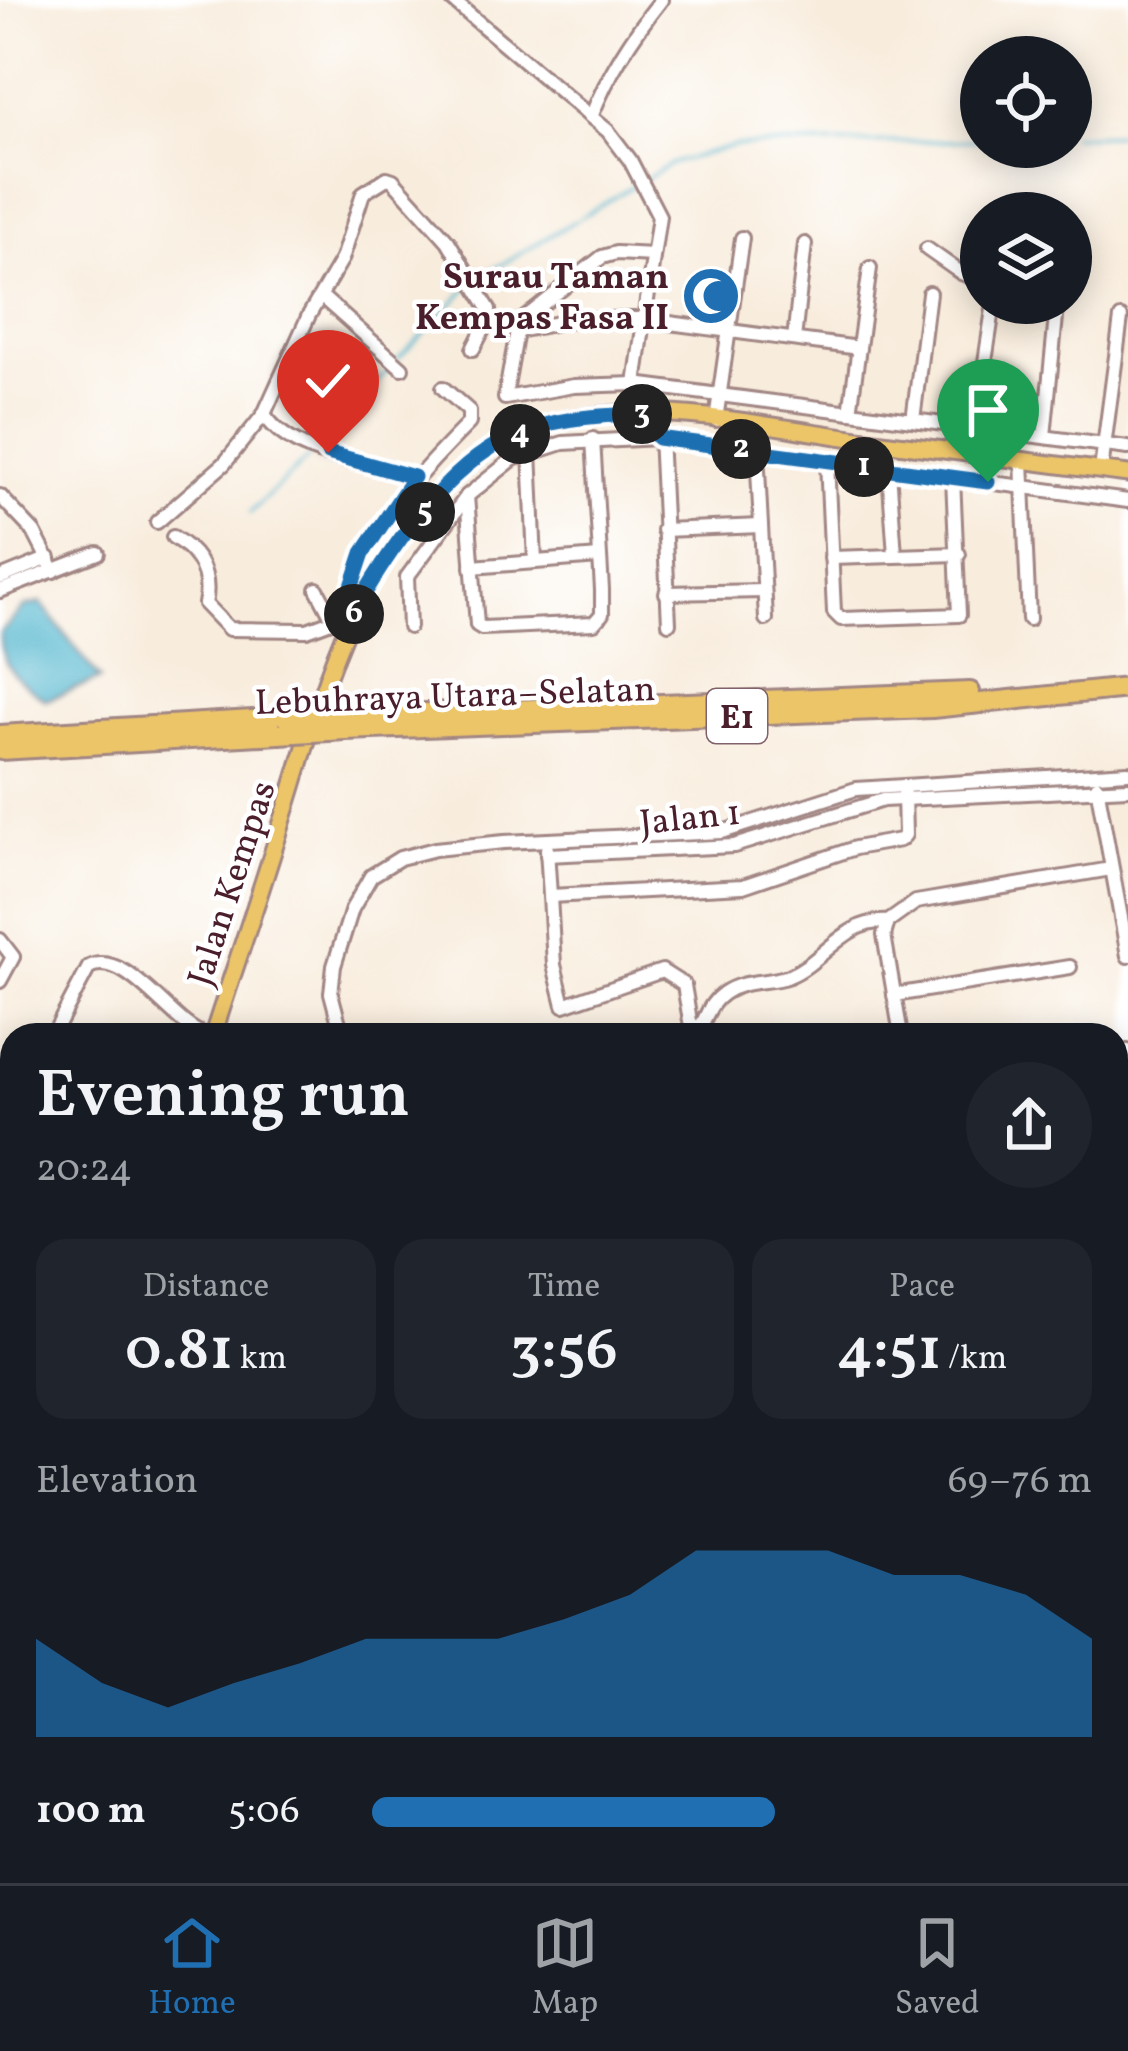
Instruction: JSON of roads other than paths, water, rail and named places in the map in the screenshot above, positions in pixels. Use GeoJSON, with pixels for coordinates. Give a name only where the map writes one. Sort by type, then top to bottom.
{"type":"FeatureCollection","features":[{"type":"Feature","properties":{"kind":"highway","name":"Lebuhraya Utara–Selatan"},"geometry":{"type":"LineString","coordinates":[[0,735],[944,694],[1128,678]]}},
{"type":"Feature","properties":{"kind":"highway","name":"Lebuhraya Utara–Selatan"},"geometry":{"type":"LineString","coordinates":[[348,723],[932,709],[1128,688]]}},
{"type":"Feature","properties":{"kind":"highway","name":"Lebuhraya Utara–Selatan"},"geometry":{"type":"LineString","coordinates":[[0,750],[282,726]]}},
{"type":"Feature","properties":{"kind":"main road","name":"Jalan Kempas"},"geometry":{"type":"LineString","coordinates":[[213,1023],[342,619],[423,514],[459,474],[494,446],[569,421],[659,414],[1128,474]]}},
{"type":"Feature","properties":{"kind":"street"},"geometry":{"type":"LineString","coordinates":[[452,0],[618,142],[649,191],[660,225],[635,384]]}},
{"type":"Feature","properties":{"kind":"street"},"geometry":{"type":"LineString","coordinates":[[591,117],[620,52],[662,0]]}},
{"type":"Feature","properties":{"kind":"street"},"geometry":{"type":"LineString","coordinates":[[157,522],[224,464],[264,414],[309,315],[342,259],[363,193],[390,178],[448,241],[489,309],[472,349]]}},
{"type":"Feature","properties":{"kind":"street"},"geometry":{"type":"LineString","coordinates":[[716,420],[742,238]]}},
{"type":"Feature","properties":{"kind":"street"},"geometry":{"type":"LineString","coordinates":[[794,339],[806,244]]}},
{"type":"Feature","properties":{"kind":"street"},"geometry":{"type":"LineString","coordinates":[[927,249],[960,272]]}},
{"type":"Feature","properties":{"kind":"street"},"geometry":{"type":"LineString","coordinates":[[653,255],[609,254],[530,313],[517,331],[504,393],[507,400],[574,386],[635,384],[1128,448]]}},
{"type":"Feature","properties":{"kind":"street"},"geometry":{"type":"LineString","coordinates":[[850,412],[870,268]]}},
{"type":"Feature","properties":{"kind":"street"},"geometry":{"type":"LineString","coordinates":[[913,420],[929,292]]}},
{"type":"Feature","properties":{"kind":"street"},"geometry":{"type":"LineString","coordinates":[[322,297],[393,366]]}},
{"type":"Feature","properties":{"kind":"street"},"geometry":{"type":"LineString","coordinates":[[1101,470],[1121,380],[1121,317]]}},
{"type":"Feature","properties":{"kind":"street"},"geometry":{"type":"LineString","coordinates":[[517,331],[563,320],[644,319]]}},
{"type":"Feature","properties":{"kind":"street"},"geometry":{"type":"LineString","coordinates":[[662,322],[859,348]]}},
{"type":"Feature","properties":{"kind":"street"},"geometry":{"type":"LineString","coordinates":[[975,428],[991,324]]}},
{"type":"Feature","properties":{"kind":"street"},"geometry":{"type":"LineString","coordinates":[[1044,436],[1056,324]]}},
{"type":"Feature","properties":{"kind":"street"},"geometry":{"type":"LineString","coordinates":[[342,619],[363,553],[414,477],[471,419],[469,411],[443,388]]}},
{"type":"Feature","properties":{"kind":"street"},"geometry":{"type":"LineString","coordinates":[[264,414],[280,433],[315,448],[414,477]]}},
{"type":"Feature","properties":{"kind":"street"},"geometry":{"type":"LineString","coordinates":[[659,414],[669,622]]}},
{"type":"Feature","properties":{"kind":"street"},"geometry":{"type":"LineString","coordinates":[[409,627],[407,577],[467,496],[498,468],[530,451],[593,439],[658,438],[1128,502]]}},
{"type":"Feature","properties":{"kind":"street"},"geometry":{"type":"LineString","coordinates":[[467,496],[477,625],[600,620],[593,439]]}},
{"type":"Feature","properties":{"kind":"street"},"geometry":{"type":"LineString","coordinates":[[530,451],[535,562]]}},
{"type":"Feature","properties":{"kind":"street"},"geometry":{"type":"LineString","coordinates":[[758,451],[766,619]]}},
{"type":"Feature","properties":{"kind":"street"},"geometry":{"type":"LineString","coordinates":[[827,461],[837,617],[959,614],[953,478]]}},
{"type":"Feature","properties":{"kind":"street"},"geometry":{"type":"LineString","coordinates":[[1022,461],[1029,619]]}},
{"type":"Feature","properties":{"kind":"street"},"geometry":{"type":"LineString","coordinates":[[889,470],[895,555]]}},
{"type":"Feature","properties":{"kind":"street"},"geometry":{"type":"LineString","coordinates":[[0,496],[34,532],[51,564]]}},
{"type":"Feature","properties":{"kind":"street"},"geometry":{"type":"LineString","coordinates":[[663,530],[761,526]]}},
{"type":"Feature","properties":{"kind":"street"},"geometry":{"type":"LineString","coordinates":[[173,537],[206,571],[205,604],[229,629],[307,630],[342,619]]}},
{"type":"Feature","properties":{"kind":"street"},"geometry":{"type":"LineString","coordinates":[[0,578],[98,553]]}},
{"type":"Feature","properties":{"kind":"street"},"geometry":{"type":"LineString","coordinates":[[831,558],[959,554]]}},
{"type":"Feature","properties":{"kind":"street"},"geometry":{"type":"LineString","coordinates":[[472,567],[599,557]]}},
{"type":"Feature","properties":{"kind":"street"},"geometry":{"type":"LineString","coordinates":[[0,591],[51,564]]}},
{"type":"Feature","properties":{"kind":"street"},"geometry":{"type":"LineString","coordinates":[[317,589],[342,619]]}},
{"type":"Feature","properties":{"kind":"street"},"geometry":{"type":"LineString","coordinates":[[667,593],[764,591]]}},
{"type":"Feature","properties":{"kind":"street"},"geometry":{"type":"LineString","coordinates":[[904,792],[1128,772]]}},
{"type":"Feature","properties":{"kind":"street"},"geometry":{"type":"LineString","coordinates":[[1095,774],[1128,956]]}},
{"type":"Feature","properties":{"kind":"street"},"geometry":{"type":"LineString","coordinates":[[338,1023],[333,1011],[334,966],[357,895],[371,876],[400,858],[435,849],[547,849],[722,832],[856,789],[1128,788]]}},
{"type":"Feature","properties":{"kind":"street"},"geometry":{"type":"LineString","coordinates":[[550,896],[743,886],[780,876],[855,848],[902,839],[904,792]]}},
{"type":"Feature","properties":{"kind":"street"},"geometry":{"type":"LineString","coordinates":[[547,849],[554,965],[564,1005],[662,971],[684,985],[691,1023]]}},
{"type":"Feature","properties":{"kind":"street"},"geometry":{"type":"LineString","coordinates":[[702,1023],[711,1004],[728,991],[750,981],[792,974],[851,930],[875,921],[888,922],[925,900],[1111,869]]}},
{"type":"Feature","properties":{"kind":"street"},"geometry":{"type":"LineString","coordinates":[[888,922],[884,935],[899,1023]]}},
{"type":"Feature","properties":{"kind":"street"},"geometry":{"type":"LineString","coordinates":[[0,940],[11,951],[0,981]]}},
{"type":"Feature","properties":{"kind":"street"},"geometry":{"type":"LineString","coordinates":[[59,1023],[89,967],[102,962],[123,970],[182,1023]]}},
{"type":"Feature","properties":{"kind":"street"},"geometry":{"type":"LineString","coordinates":[[894,995],[1070,968]]}},
{"type":"Feature","properties":{"kind":"water"},"geometry":{"type":"Polygon","coordinates":[[[41,603],[100,679],[46,700],[13,673],[3,656],[0,633],[24,607],[41,603]]]}},
{"type":"Feature","properties":{"kind":"waterway"},"geometry":{"type":"LineString","coordinates":[[1092,135],[1128,134]]}},
{"type":"Feature","properties":{"kind":"waterway"},"geometry":{"type":"LineString","coordinates":[[644,180],[673,163],[735,146],[960,141]]}},
{"type":"Feature","properties":{"kind":"waterway"},"geometry":{"type":"LineString","coordinates":[[479,278],[635,185]]}},
{"type":"Feature","properties":{"kind":"waterway"},"geometry":{"type":"LineString","coordinates":[[398,359],[470,286]]}},
{"type":"Feature","properties":{"kind":"waterway"},"geometry":{"type":"LineString","coordinates":[[319,444],[394,364]]}},
{"type":"Feature","properties":{"kind":"waterway"},"geometry":{"type":"LineString","coordinates":[[250,513],[309,457]]}},
{"type":"Feature","properties":{"kind":"place","name":"Surau Taman Kempas Fasa II"},"geometry":{"type":"Point","coordinates":[711,296]}}]}
